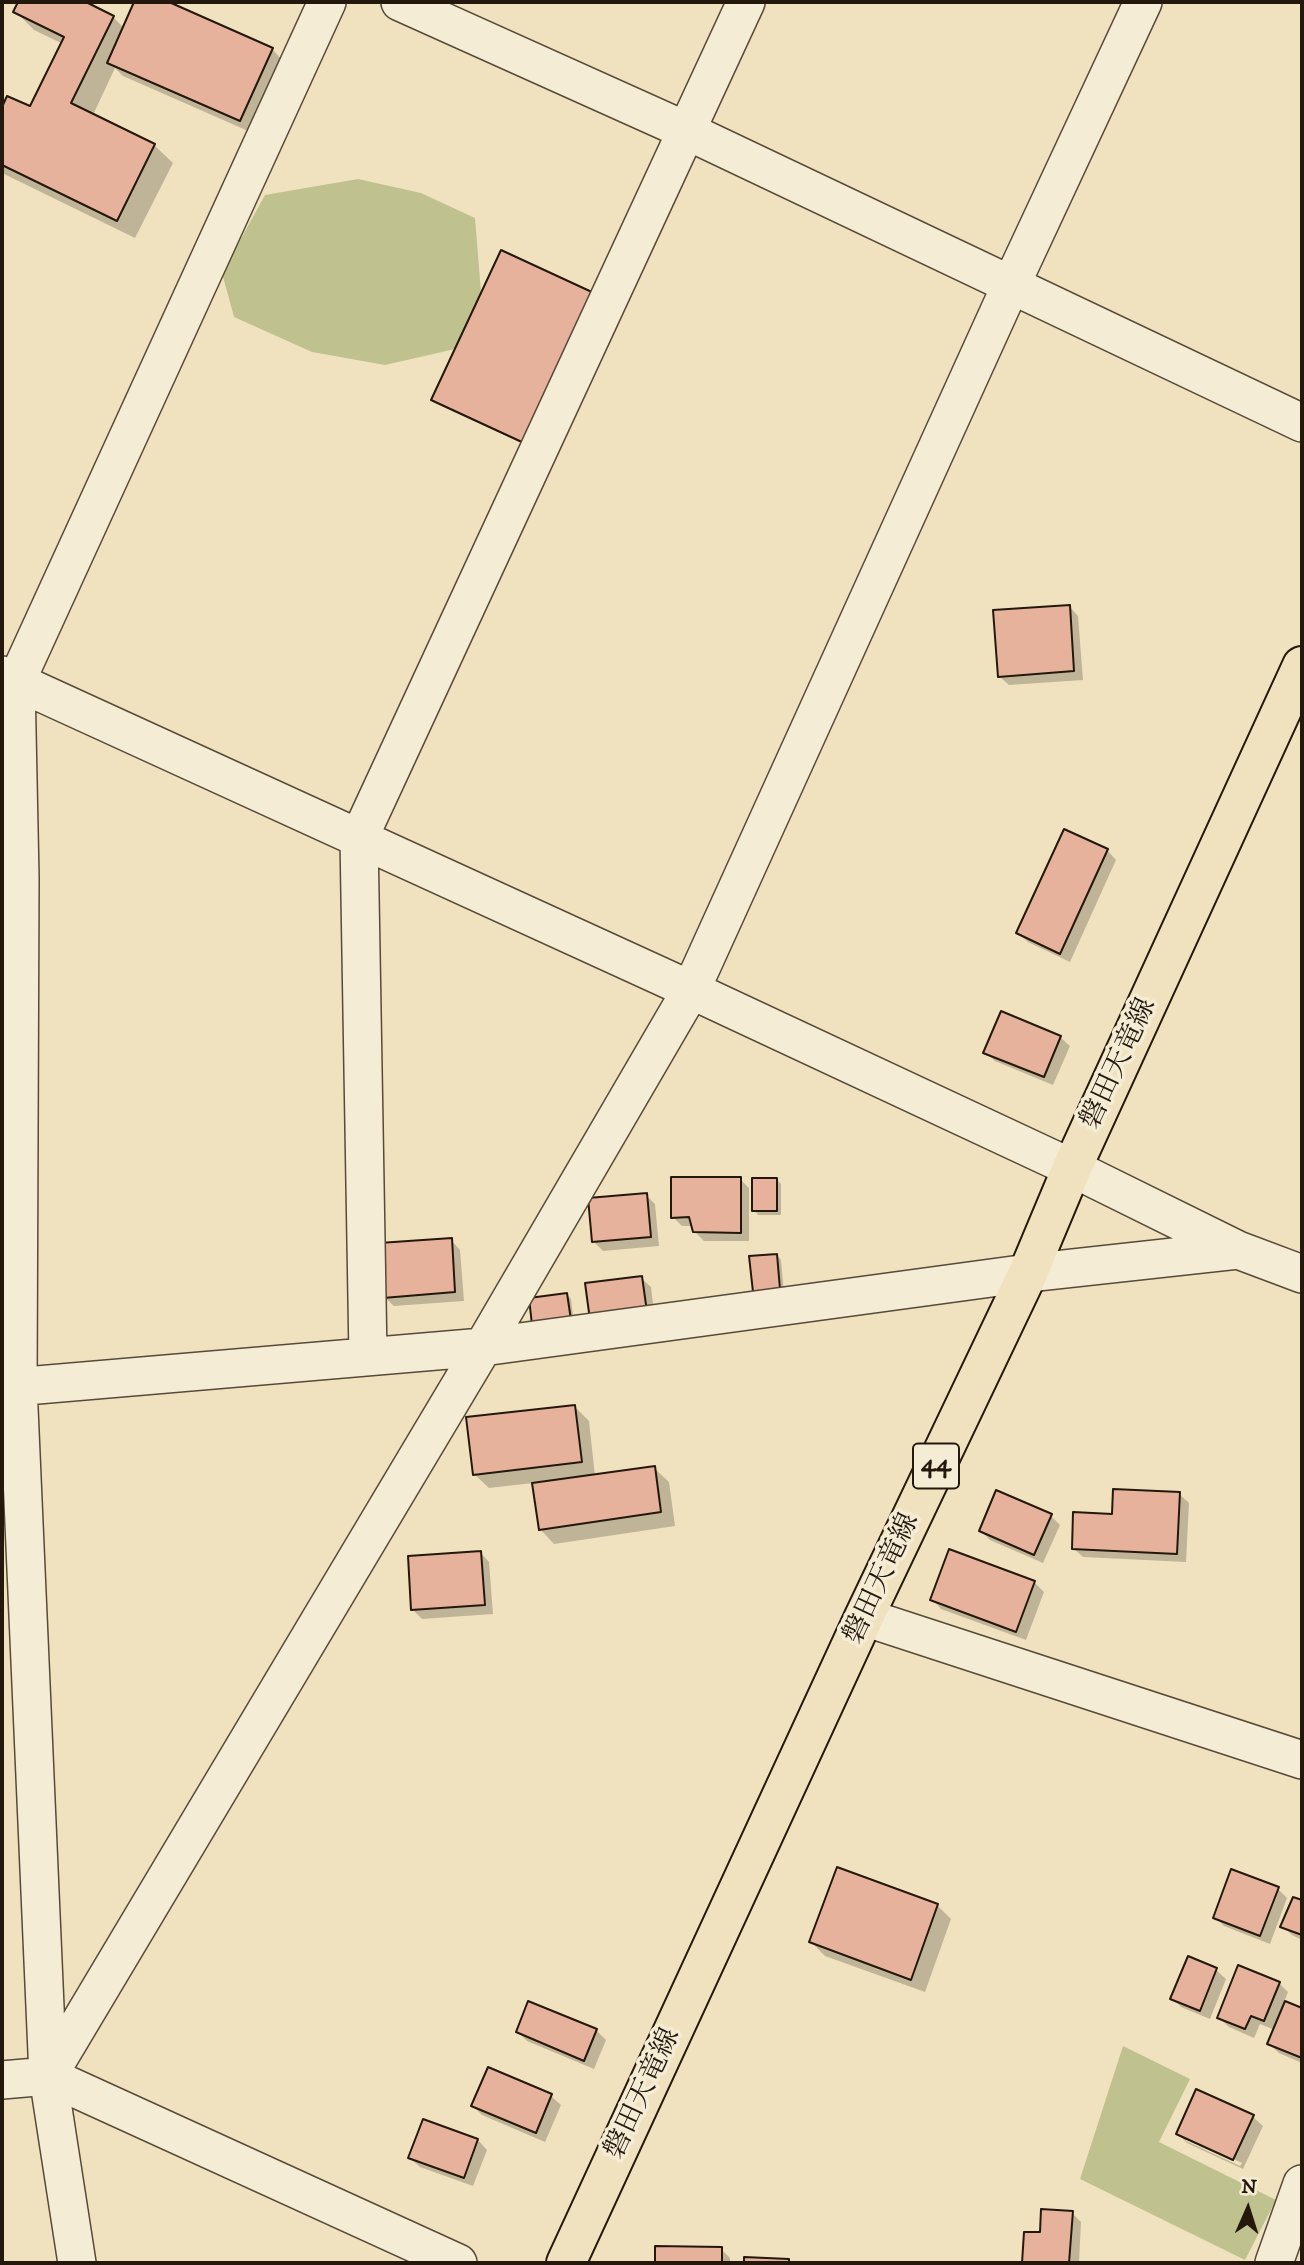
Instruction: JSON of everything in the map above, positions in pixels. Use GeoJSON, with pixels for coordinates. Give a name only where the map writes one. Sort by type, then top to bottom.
{"type":"FeatureCollection","features":[{"type":"Feature","properties":{"kind":"main road","name":"磐田天竜線"},"geometry":{"type":"LineString","coordinates":[[566,2263],[864,1617],[1028,1273],[1072,1168],[1302,666]]}},
{"type":"Feature","properties":{"kind":"street"},"geometry":{"type":"LineString","coordinates":[[77,2263],[48,2076],[10,1386],[20,878],[9,678],[327,2]]}},
{"type":"Feature","properties":{"kind":"street"},"geometry":{"type":"LineString","coordinates":[[400,2],[687,131],[1302,423]]}},
{"type":"Feature","properties":{"kind":"street"},"geometry":{"type":"LineString","coordinates":[[368,1357],[359,838],[746,2]]}},
{"type":"Feature","properties":{"kind":"street"},"geometry":{"type":"LineString","coordinates":[[48,2076],[483,1347],[691,990],[1011,285],[1143,2]]}},
{"type":"Feature","properties":{"kind":"street"},"geometry":{"type":"LineString","coordinates":[[9,678],[691,990],[1072,1168],[1238,1250],[1302,1274]]}},
{"type":"Feature","properties":{"kind":"street"},"geometry":{"type":"LineString","coordinates":[[10,1386],[483,1347],[1028,1273],[1238,1250]]}},
{"type":"Feature","properties":{"kind":"street"},"geometry":{"type":"LineString","coordinates":[[864,1617],[1302,1760]]}},
{"type":"Feature","properties":{"kind":"street"},"geometry":{"type":"LineString","coordinates":[[2,2080],[48,2076],[458,2263]]}},
{"type":"Feature","properties":{"kind":"street"},"geometry":{"type":"LineString","coordinates":[[1274,2263],[1302,2184]]}},
{"type":"Feature","properties":{"kind":"green space"},"geometry":{"type":"Polygon","coordinates":[[[358,179],[421,193],[475,218],[481,292],[455,349],[385,365],[312,352],[234,317],[222,273],[265,195],[358,179]]]}},
{"type":"Feature","properties":{"kind":"green space"},"geometry":{"type":"Polygon","coordinates":[[[1123,2046],[1190,2079],[1159,2142],[1276,2200],[1245,2260],[1080,2179],[1123,2046]]]}},
{"type":"Feature","properties":{"kind":"building"},"geometry":{"type":"Polygon","coordinates":[[[18,2],[86,2],[114,16],[71,103],[155,144],[117,221],[2,165],[2,107],[7,96],[30,106],[64,37],[13,12],[18,2]]]}},
{"type":"Feature","properties":{"kind":"building"},"geometry":{"type":"Polygon","coordinates":[[[134,2],[169,2],[273,48],[240,121],[107,63],[134,2]]]}},
{"type":"Feature","properties":{"kind":"building"},"geometry":{"type":"Polygon","coordinates":[[[501,250],[594,293],[524,443],[431,400],[501,250]]]}},
{"type":"Feature","properties":{"kind":"building"},"geometry":{"type":"Polygon","coordinates":[[[1070,605],[1074,671],[998,677],[993,610],[1070,605]]]}},
{"type":"Feature","properties":{"kind":"building"},"geometry":{"type":"Polygon","coordinates":[[[1064,829],[1108,849],[1060,954],[1016,933],[1064,829]]]}},
{"type":"Feature","properties":{"kind":"building"},"geometry":{"type":"Polygon","coordinates":[[[1001,1011],[1061,1036],[1044,1077],[983,1053],[1001,1011]]]}},
{"type":"Feature","properties":{"kind":"building"},"geometry":{"type":"Polygon","coordinates":[[[671,1177],[741,1177],[741,1233],[693,1232],[689,1217],[671,1218],[671,1177]]]}},
{"type":"Feature","properties":{"kind":"building"},"geometry":{"type":"Polygon","coordinates":[[[752,1178],[777,1178],[777,1211],[752,1211],[752,1178]]]}},
{"type":"Feature","properties":{"kind":"building"},"geometry":{"type":"Polygon","coordinates":[[[647,1193],[651,1237],[592,1242],[588,1198],[647,1193]]]}},
{"type":"Feature","properties":{"kind":"building"},"geometry":{"type":"Polygon","coordinates":[[[452,1238],[455,1292],[383,1298],[379,1243],[452,1238]]]}},
{"type":"Feature","properties":{"kind":"building"},"geometry":{"type":"Polygon","coordinates":[[[777,1254],[780,1289],[753,1292],[749,1256],[777,1254]]]}},
{"type":"Feature","properties":{"kind":"building"},"geometry":{"type":"Polygon","coordinates":[[[642,1276],[647,1312],[590,1320],[585,1283],[642,1276]]]}},
{"type":"Feature","properties":{"kind":"building"},"geometry":{"type":"Polygon","coordinates":[[[567,1293],[571,1320],[532,1325],[529,1298],[567,1293]]]}},
{"type":"Feature","properties":{"kind":"building"},"geometry":{"type":"Polygon","coordinates":[[[575,1405],[582,1462],[473,1475],[466,1417],[575,1405]]]}},
{"type":"Feature","properties":{"kind":"building"},"geometry":{"type":"Polygon","coordinates":[[[655,1466],[661,1512],[539,1530],[532,1483],[655,1466]]]}},
{"type":"Feature","properties":{"kind":"building"},"geometry":{"type":"Polygon","coordinates":[[[1113,1489],[1180,1492],[1177,1554],[1072,1549],[1073,1512],[1112,1514],[1113,1489]]]}},
{"type":"Feature","properties":{"kind":"building"},"geometry":{"type":"Polygon","coordinates":[[[996,1490],[1052,1514],[1034,1555],[979,1531],[996,1490]]]}},
{"type":"Feature","properties":{"kind":"building"},"geometry":{"type":"Polygon","coordinates":[[[949,1549],[1035,1581],[1016,1632],[930,1600],[949,1549]]]}},
{"type":"Feature","properties":{"kind":"building"},"geometry":{"type":"Polygon","coordinates":[[[481,1551],[485,1605],[411,1610],[408,1556],[481,1551]]]}},
{"type":"Feature","properties":{"kind":"building"},"geometry":{"type":"Polygon","coordinates":[[[837,1867],[938,1904],[911,1980],[809,1942],[837,1867]]]}},
{"type":"Feature","properties":{"kind":"building"},"geometry":{"type":"Polygon","coordinates":[[[1231,1869],[1279,1887],[1260,1936],[1213,1918],[1231,1869]]]}},
{"type":"Feature","properties":{"kind":"building"},"geometry":{"type":"Polygon","coordinates":[[[1293,1897],[1302,1900],[1302,1935],[1280,1927],[1293,1897]]]}},
{"type":"Feature","properties":{"kind":"building"},"geometry":{"type":"Polygon","coordinates":[[[1188,1956],[1217,1968],[1200,2011],[1170,1999],[1188,1956]]]}},
{"type":"Feature","properties":{"kind":"building"},"geometry":{"type":"Polygon","coordinates":[[[1238,1965],[1280,1982],[1264,2021],[1251,2016],[1245,2029],[1217,2018],[1238,1965]]]}},
{"type":"Feature","properties":{"kind":"building"},"geometry":{"type":"Polygon","coordinates":[[[528,2001],[597,2029],[584,2061],[516,2032],[528,2001]]]}},
{"type":"Feature","properties":{"kind":"building"},"geometry":{"type":"Polygon","coordinates":[[[1285,2001],[1302,2008],[1302,2058],[1267,2044],[1285,2001]]]}},
{"type":"Feature","properties":{"kind":"building"},"geometry":{"type":"Polygon","coordinates":[[[488,2067],[552,2094],[536,2133],[471,2106],[488,2067]]]}},
{"type":"Feature","properties":{"kind":"building"},"geometry":{"type":"Polygon","coordinates":[[[1196,2089],[1254,2115],[1233,2160],[1176,2134],[1196,2089]]]}},
{"type":"Feature","properties":{"kind":"building"},"geometry":{"type":"Polygon","coordinates":[[[423,2119],[478,2139],[464,2178],[408,2158],[423,2119]]]}},
{"type":"Feature","properties":{"kind":"building"},"geometry":{"type":"Polygon","coordinates":[[[1041,2209],[1073,2211],[1069,2263],[1022,2263],[1024,2232],[1040,2232],[1041,2209]]]}},
{"type":"Feature","properties":{"kind":"building"},"geometry":{"type":"Polygon","coordinates":[[[655,2246],[722,2247],[722,2263],[655,2263],[655,2246]]]}},
{"type":"Feature","properties":{"kind":"building"},"geometry":{"type":"Polygon","coordinates":[[[744,2257],[789,2259],[789,2263],[744,2263],[744,2257]]]}}]}
